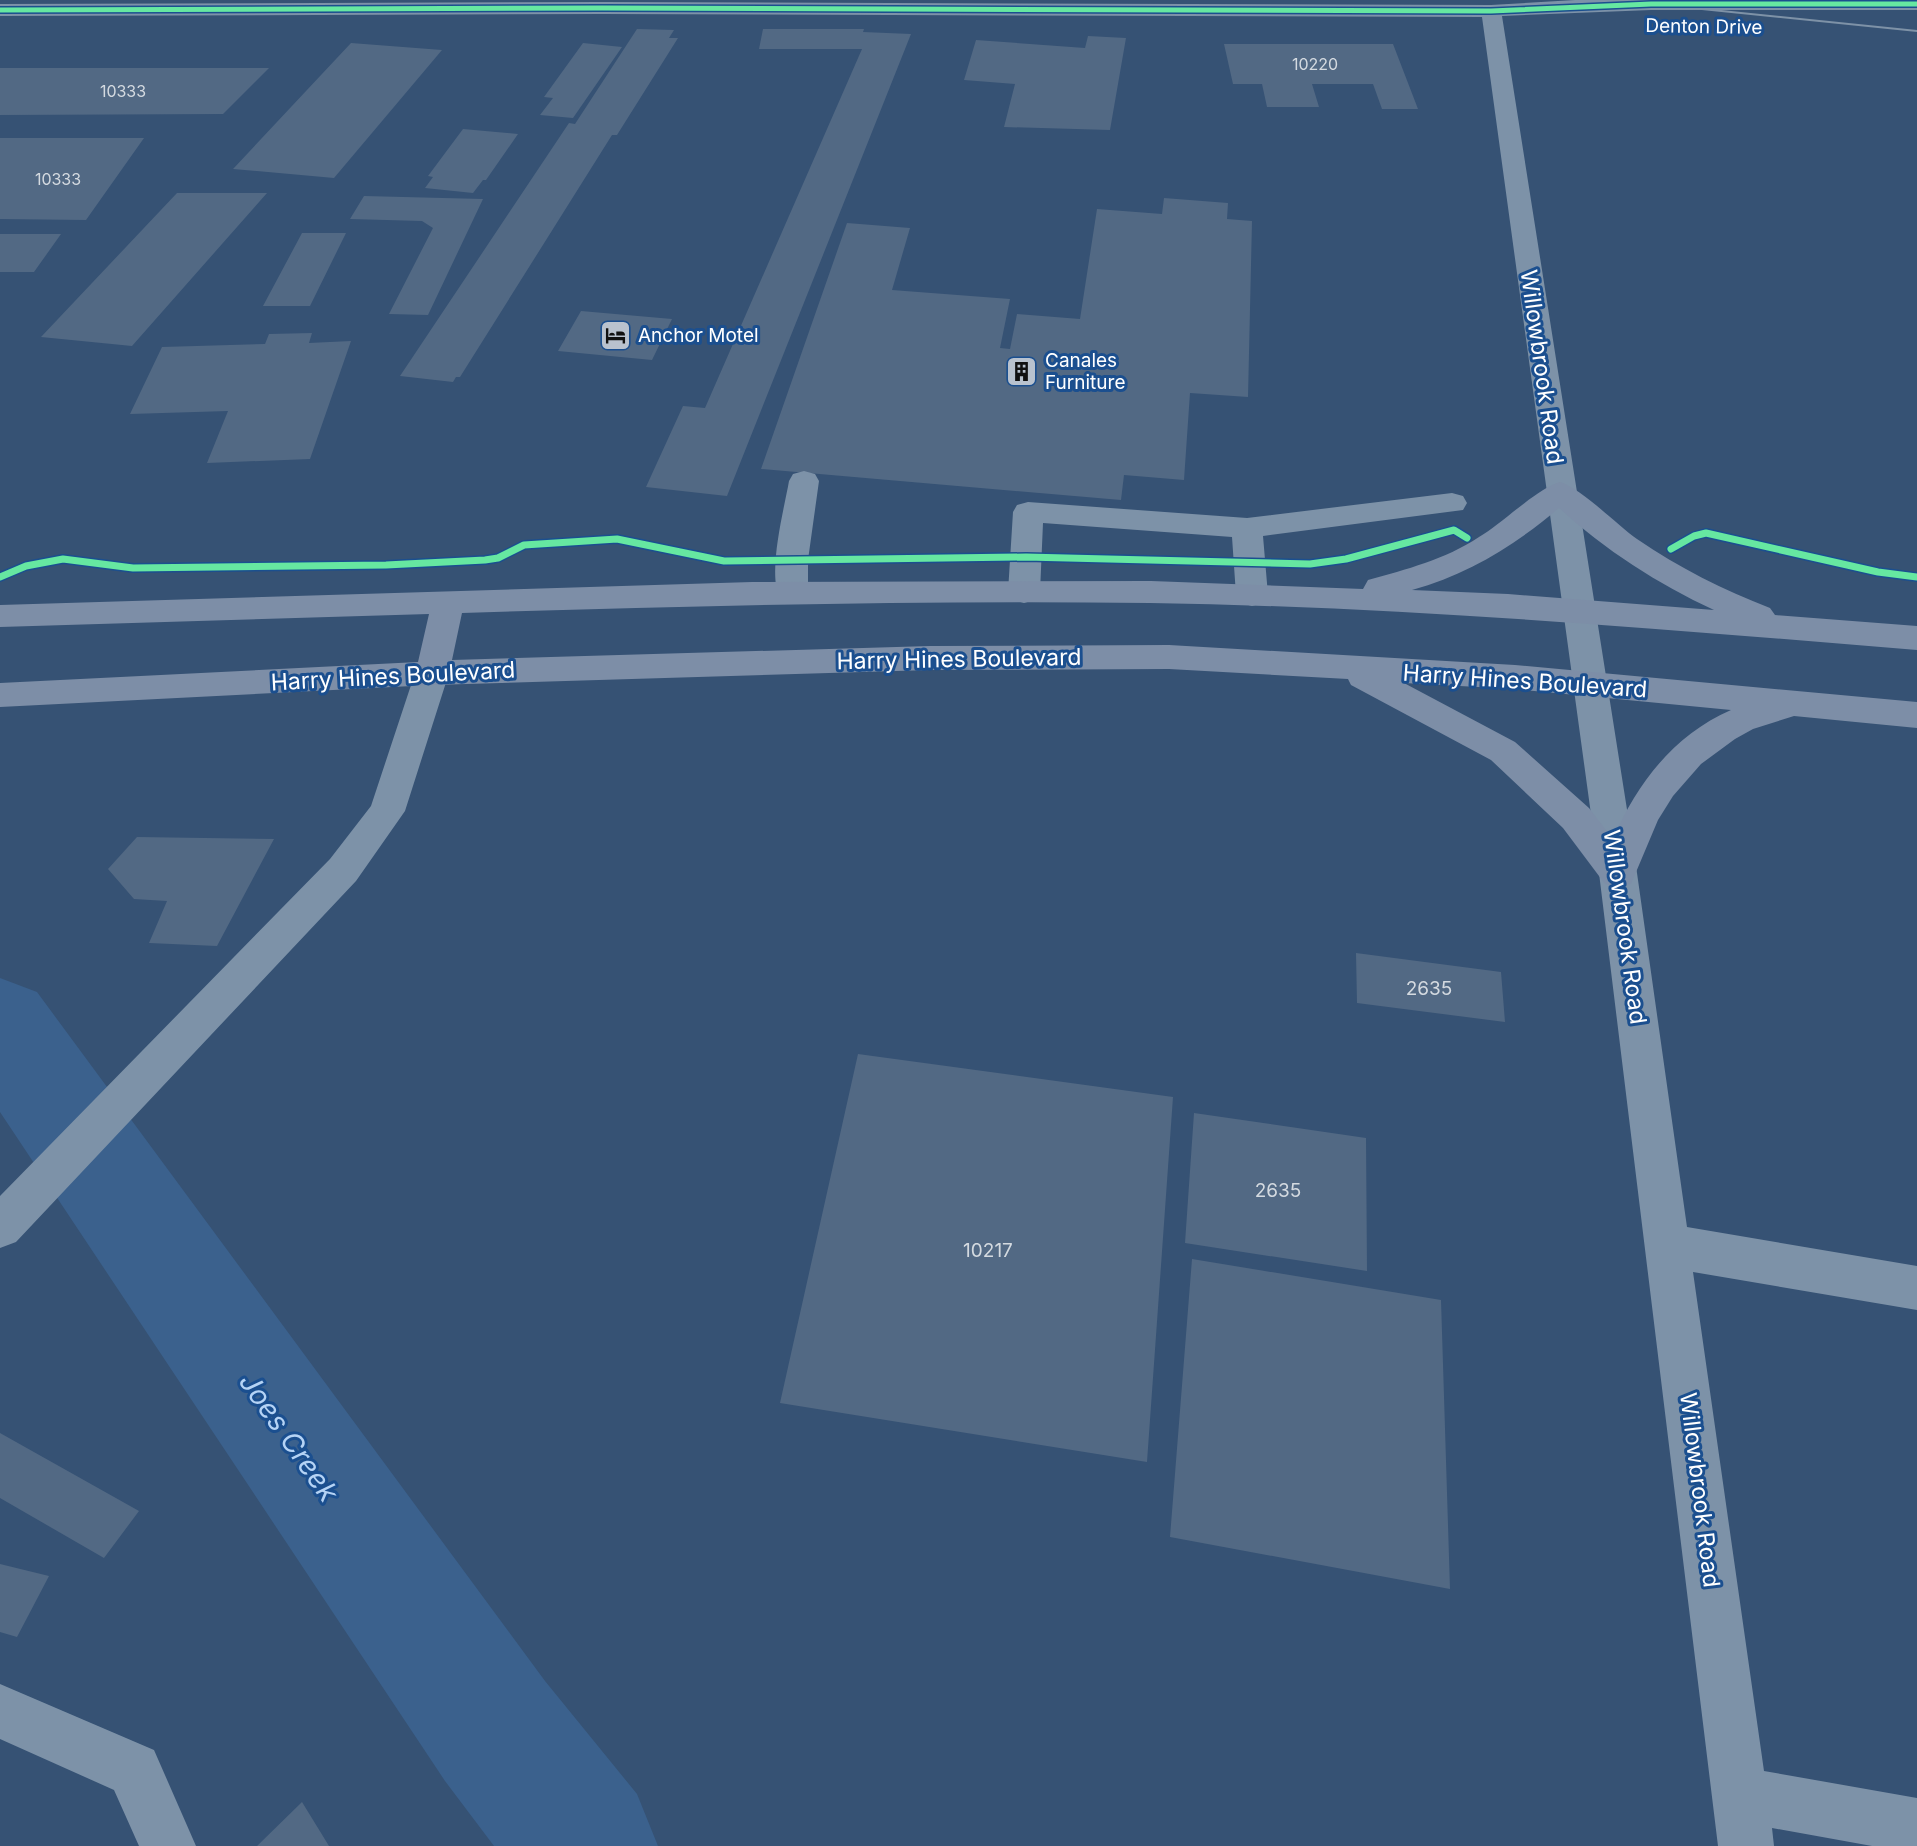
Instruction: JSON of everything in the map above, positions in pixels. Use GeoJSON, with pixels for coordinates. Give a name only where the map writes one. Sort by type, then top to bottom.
{"type":"FeatureCollection","features":[{"type":"Feature","properties":{"kind":"main road"},"geometry":{"type":"LineString","coordinates":[[1343,597],[1445,569],[1483,549],[1526,520],[1560,492],[1589,520],[1695,588],[1742,609],[1796,628]]}},
{"type":"Feature","properties":{"kind":"main road"},"geometry":{"type":"LineString","coordinates":[[0,616],[792,593],[1024,592],[1343,597],[1508,605],[1917,638]]}},
{"type":"Feature","properties":{"kind":"main road"},"geometry":{"type":"LineString","coordinates":[[432,673],[448,602]]}},
{"type":"Feature","properties":{"kind":"main road","name":"Harry Hines Boulevard"},"geometry":{"type":"LineString","coordinates":[[11,695],[432,673],[930,658],[1169,657],[1590,684],[1917,715]]}},
{"type":"Feature","properties":{"kind":"main road"},"geometry":{"type":"LineString","coordinates":[[1348,668],[1503,751],[1576,818],[1618,873],[1648,806],[1672,768],[1712,734],[1766,711],[1804,705]]}},
{"type":"Feature","properties":{"kind":"street","name":"Denton Drive"},"geometry":{"type":"LineString","coordinates":[[1491,11],[1553,4],[1606,3],[1917,4]]}},
{"type":"Feature","properties":{"kind":"street","name":"Denton Drive"},"geometry":{"type":"LineString","coordinates":[[0,10],[133,5],[603,4],[1491,11],[1584,22],[1640,24]]}},
{"type":"Feature","properties":{"kind":"street","name":"Willowbrook Road"},"geometry":{"type":"LineString","coordinates":[[1491,11],[1618,873],[1743,1820]]}},
{"type":"Feature","properties":{"kind":"street"},"geometry":{"type":"LineString","coordinates":[[792,593],[792,560],[804,481]]}},
{"type":"Feature","properties":{"kind":"street"},"geometry":{"type":"LineString","coordinates":[[1024,592],[1028,512],[1247,528],[1452,503]]}},
{"type":"Feature","properties":{"kind":"street"},"geometry":{"type":"LineString","coordinates":[[1247,528],[1252,595]]}},
{"type":"Feature","properties":{"kind":"street"},"geometry":{"type":"LineString","coordinates":[[0,1227],[343,870],[387,811],[432,673]]}},
{"type":"Feature","properties":{"kind":"street"},"geometry":{"type":"LineString","coordinates":[[1668,1246],[1917,1287]]}},
{"type":"Feature","properties":{"kind":"street"},"geometry":{"type":"LineString","coordinates":[[0,1711],[134,1770],[168,1846]]}},
{"type":"Feature","properties":{"kind":"street"},"geometry":{"type":"LineString","coordinates":[[1743,1820],[1917,1826]]}},
{"type":"Feature","properties":{"kind":"building"},"geometry":{"type":"Polygon","coordinates":[[[637,29],[674,30],[669,38],[678,38],[617,135],[612,135],[460,377],[456,377],[453,382],[400,376],[569,123],[575,124],[637,29]]]}},
{"type":"Feature","properties":{"kind":"building"},"geometry":{"type":"Polygon","coordinates":[[[763,29],[864,29],[863,32],[911,34],[727,496],[646,487],[683,406],[705,408],[862,49],[759,49],[763,29]]]}},
{"type":"Feature","properties":{"kind":"building"},"geometry":{"type":"Polygon","coordinates":[[[1088,36],[1126,38],[1110,130],[1004,127],[1015,84],[964,80],[976,40],[1085,48],[1088,36]]]}},
{"type":"Feature","properties":{"kind":"building"},"geometry":{"type":"Polygon","coordinates":[[[351,43],[442,50],[334,178],[233,169],[351,43]]]}},
{"type":"Feature","properties":{"kind":"building"},"geometry":{"type":"Polygon","coordinates":[[[583,43],[622,47],[573,118],[540,115],[553,98],[544,97],[583,43]]]}},
{"type":"Feature","properties":{"kind":"building"},"geometry":{"type":"Polygon","coordinates":[[[1224,44],[1393,44],[1418,109],[1382,109],[1373,84],[1312,84],[1319,107],[1267,107],[1262,84],[1233,84],[1224,44]]]}},
{"type":"Feature","properties":{"kind":"building"},"geometry":{"type":"Polygon","coordinates":[[[0,68],[269,68],[223,114],[0,115],[0,68]]]}},
{"type":"Feature","properties":{"kind":"building"},"geometry":{"type":"Polygon","coordinates":[[[463,129],[518,134],[486,180],[483,180],[473,193],[425,188],[433,177],[428,176],[463,129]]]}},
{"type":"Feature","properties":{"kind":"building"},"geometry":{"type":"Polygon","coordinates":[[[0,138],[144,138],[86,220],[0,219],[0,138]]]}},
{"type":"Feature","properties":{"kind":"building"},"geometry":{"type":"Polygon","coordinates":[[[177,193],[267,193],[132,346],[41,337],[177,193]]]}},
{"type":"Feature","properties":{"kind":"building"},"geometry":{"type":"Polygon","coordinates":[[[364,196],[483,199],[428,315],[389,314],[433,228],[422,221],[350,219],[364,196]]]}},
{"type":"Feature","properties":{"kind":"building","name":"Canales Furniture"},"geometry":{"type":"Polygon","coordinates":[[[1164,198],[1228,203],[1227,219],[1252,221],[1248,397],[1190,393],[1184,480],[1124,475],[1121,500],[761,469],[847,223],[910,228],[892,290],[1010,299],[1000,348],[1010,349],[1017,314],[1080,319],[1097,209],[1162,214],[1164,198]]]}},
{"type":"Feature","properties":{"kind":"building"},"geometry":{"type":"Polygon","coordinates":[[[302,233],[346,233],[310,306],[263,306],[302,233]]]}},
{"type":"Feature","properties":{"kind":"building"},"geometry":{"type":"Polygon","coordinates":[[[0,234],[61,234],[34,272],[0,272],[0,234]]]}},
{"type":"Feature","properties":{"kind":"building","name":"Anchor Motel"},"geometry":{"type":"Polygon","coordinates":[[[581,311],[672,319],[652,360],[558,351],[581,311]]]}},
{"type":"Feature","properties":{"kind":"building"},"geometry":{"type":"Polygon","coordinates":[[[312,333],[309,343],[351,341],[310,459],[207,463],[228,411],[130,414],[162,347],[265,344],[269,334],[312,333]]]}},
{"type":"Feature","properties":{"kind":"building"},"geometry":{"type":"Polygon","coordinates":[[[137,837],[274,839],[217,946],[149,943],[167,901],[134,899],[108,869],[137,837]]]}},
{"type":"Feature","properties":{"kind":"building"},"geometry":{"type":"Polygon","coordinates":[[[1356,953],[1501,972],[1505,1022],[1357,1003],[1356,953]]]}},
{"type":"Feature","properties":{"kind":"building"},"geometry":{"type":"Polygon","coordinates":[[[858,1054],[1173,1097],[1147,1462],[780,1403],[858,1054]]]}},
{"type":"Feature","properties":{"kind":"building"},"geometry":{"type":"Polygon","coordinates":[[[1194,1113],[1366,1138],[1367,1271],[1185,1243],[1194,1113]]]}},
{"type":"Feature","properties":{"kind":"building"},"geometry":{"type":"Polygon","coordinates":[[[1192,1259],[1441,1300],[1450,1589],[1170,1537],[1192,1259]]]}},
{"type":"Feature","properties":{"kind":"building"},"geometry":{"type":"Polygon","coordinates":[[[0,1433],[139,1511],[104,1558],[0,1498],[0,1433]]]}},
{"type":"Feature","properties":{"kind":"building"},"geometry":{"type":"Polygon","coordinates":[[[0,1564],[49,1576],[17,1637],[0,1632],[0,1564]]]}},
{"type":"Feature","properties":{"kind":"building"},"geometry":{"type":"Polygon","coordinates":[[[302,1802],[329,1846],[257,1846],[302,1802]]]}},
{"type":"Feature","properties":{"kind":"waterway","name":"Joes Creek"},"geometry":{"type":"LineString","coordinates":[[0,1024],[495,1731],[585,1846]]}},
{"type":"Feature","properties":{"kind":"tram line"},"geometry":{"type":"LineString","coordinates":[[1614,0],[1917,31]]}},
{"type":"Feature","properties":{"kind":"cycle path"},"geometry":{"type":"LineString","coordinates":[[0,10],[602,8],[1491,11],[1651,4],[1917,4]]}},
{"type":"Feature","properties":{"kind":"cycle path"},"geometry":{"type":"LineString","coordinates":[[0,577],[26,566],[63,559],[133,568],[386,565],[485,560],[498,558],[524,545],[617,539],[644,542],[724,561],[1026,557],[1310,564],[1346,559],[1454,530],[1467,538]]}},
{"type":"Feature","properties":{"kind":"cycle path"},"geometry":{"type":"LineString","coordinates":[[1671,549],[1694,536],[1706,533],[1878,572],[1917,577]]}},
{"type":"Feature","properties":{"kind":"place","name":"Anchor Motel"},"geometry":{"type":"Point","coordinates":[615,335]}},
{"type":"Feature","properties":{"kind":"place","name":"Canales Furniture"},"geometry":{"type":"Point","coordinates":[1022,371]}}]}
